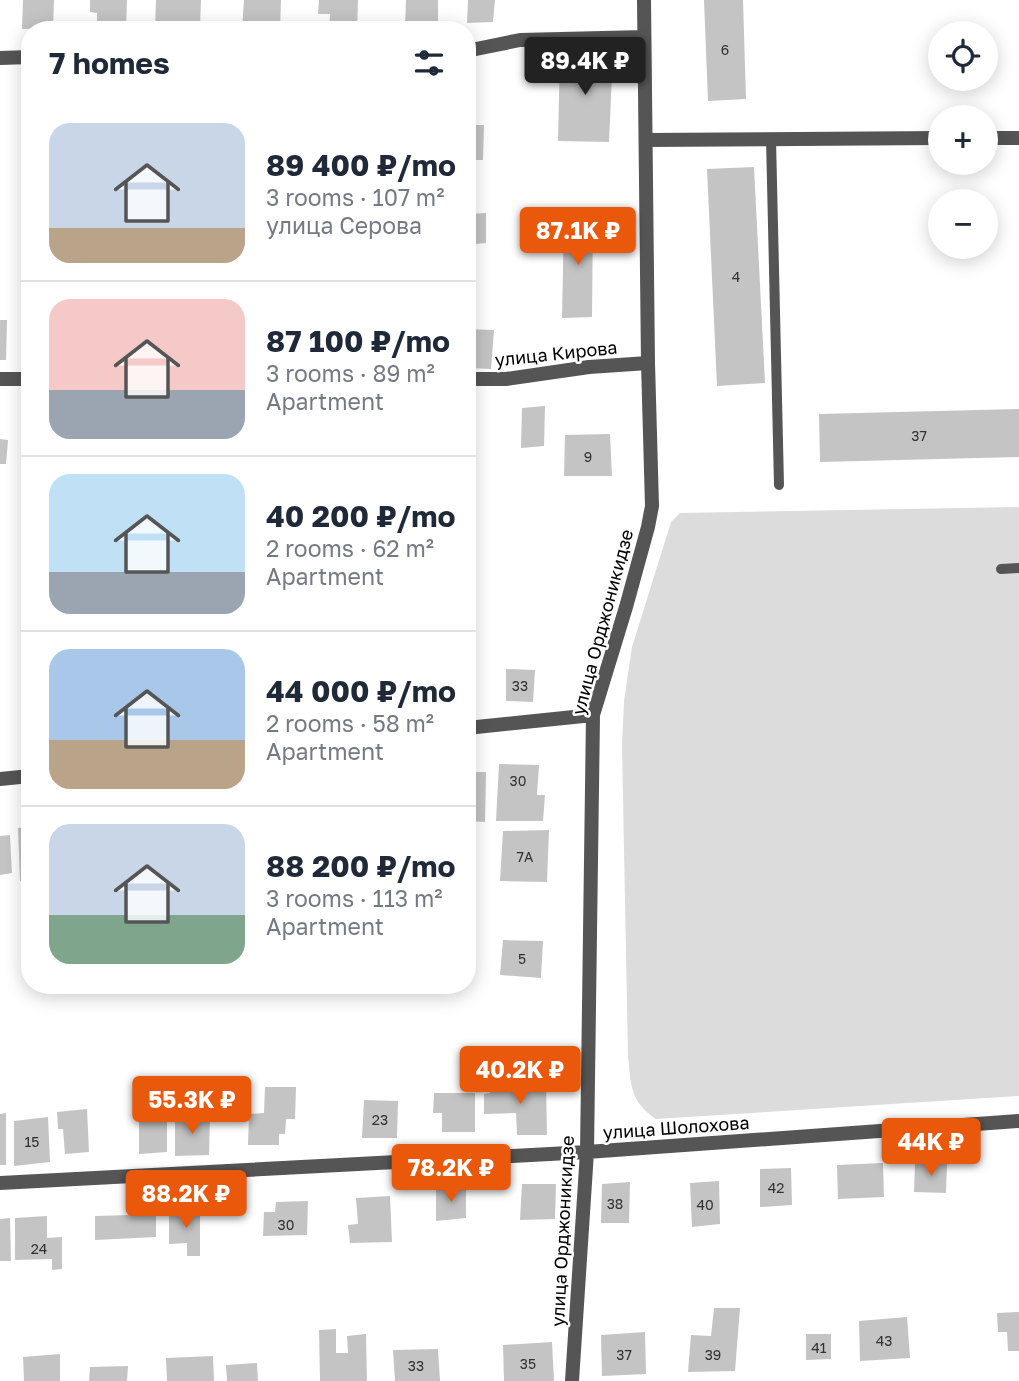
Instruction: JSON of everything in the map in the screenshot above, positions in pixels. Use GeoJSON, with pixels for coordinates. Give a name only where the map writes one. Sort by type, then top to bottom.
{"type":"FeatureCollection","features":[{"type":"Feature","properties":{"kind":"street","name":"улица Орджоникидзе"},"geometry":{"type":"LineString","coordinates":[[572,1381],[587,1152],[593,715],[626,607],[652,506],[644,0]]}},
{"type":"Feature","properties":{"kind":"street"},"geometry":{"type":"LineString","coordinates":[[476,49],[520,40],[644,37]]}},
{"type":"Feature","properties":{"kind":"street"},"geometry":{"type":"LineString","coordinates":[[0,58],[21,57]]}},
{"type":"Feature","properties":{"kind":"street"},"geometry":{"type":"LineString","coordinates":[[646,140],[928,138]]}},
{"type":"Feature","properties":{"kind":"street"},"geometry":{"type":"LineString","coordinates":[[998,138],[1019,138]]}},
{"type":"Feature","properties":{"kind":"street","name":"улица Кирова"},"geometry":{"type":"LineString","coordinates":[[476,379],[506,379],[589,367],[648,363]]}},
{"type":"Feature","properties":{"kind":"street"},"geometry":{"type":"LineString","coordinates":[[0,379],[21,379]]}},
{"type":"Feature","properties":{"kind":"street"},"geometry":{"type":"LineString","coordinates":[[476,727],[593,715]]}},
{"type":"Feature","properties":{"kind":"street"},"geometry":{"type":"LineString","coordinates":[[0,779],[21,777]]}},
{"type":"Feature","properties":{"kind":"street","name":"улица Шолохова"},"geometry":{"type":"LineString","coordinates":[[0,1183],[587,1152],[1019,1121]]}},
{"type":"Feature","properties":{"kind":"lane"},"geometry":{"type":"LineString","coordinates":[[771,139],[779,485]]}},
{"type":"Feature","properties":{"kind":"lane"},"geometry":{"type":"LineString","coordinates":[[1001,569],[1019,569]]}},
{"type":"Feature","properties":{"kind":"shaded area"},"geometry":{"type":"Polygon","coordinates":[[[1019,507],[1019,1096],[656,1119],[641,1106],[633,1092],[628,1056],[622,745],[624,701],[632,647],[671,522],[680,513],[1019,507]]]}},
{"type":"Feature","properties":{"kind":"building"},"geometry":{"type":"Polygon","coordinates":[[[23,0],[54,0],[53,21],[22,21],[23,0]]]}},
{"type":"Feature","properties":{"kind":"building"},"geometry":{"type":"Polygon","coordinates":[[[90,0],[127,0],[126,21],[97,21],[97,13],[90,12],[90,0]]]}},
{"type":"Feature","properties":{"kind":"building"},"geometry":{"type":"Polygon","coordinates":[[[156,0],[201,0],[200,21],[155,21],[156,0]]]}},
{"type":"Feature","properties":{"kind":"building"},"geometry":{"type":"Polygon","coordinates":[[[244,0],[281,0],[280,21],[243,21],[244,0]]]}},
{"type":"Feature","properties":{"kind":"building"},"geometry":{"type":"Polygon","coordinates":[[[319,0],[358,0],[357,21],[330,21],[330,14],[318,14],[319,0]]]}},
{"type":"Feature","properties":{"kind":"building"},"geometry":{"type":"Polygon","coordinates":[[[406,0],[438,0],[438,21],[405,21],[406,0]]]}},
{"type":"Feature","properties":{"kind":"building"},"geometry":{"type":"Polygon","coordinates":[[[468,0],[495,0],[493,22],[467,21],[468,0]]]}},
{"type":"Feature","properties":{"kind":"building"},"geometry":{"type":"Polygon","coordinates":[[[704,0],[743,0],[746,99],[708,101],[704,0]]]}},
{"type":"Feature","properties":{"kind":"building"},"geometry":{"type":"Polygon","coordinates":[[[613,52],[609,142],[558,141],[560,53],[613,52]]]}},
{"type":"Feature","properties":{"kind":"building"},"geometry":{"type":"Polygon","coordinates":[[[476,125],[484,125],[483,160],[476,160],[476,125]]]}},
{"type":"Feature","properties":{"kind":"building"},"geometry":{"type":"Polygon","coordinates":[[[754,167],[765,383],[717,386],[707,169],[754,167]]]}},
{"type":"Feature","properties":{"kind":"building"},"geometry":{"type":"Polygon","coordinates":[[[486,213],[486,243],[476,244],[476,214],[486,213]]]}},
{"type":"Feature","properties":{"kind":"building"},"geometry":{"type":"Polygon","coordinates":[[[593,215],[592,317],[562,318],[564,217],[593,215]]]}},
{"type":"Feature","properties":{"kind":"building"},"geometry":{"type":"Polygon","coordinates":[[[0,320],[7,320],[6,360],[0,360],[0,320]]]}},
{"type":"Feature","properties":{"kind":"building"},"geometry":{"type":"Polygon","coordinates":[[[476,329],[494,330],[491,369],[476,368],[476,329]]]}},
{"type":"Feature","properties":{"kind":"building"},"geometry":{"type":"Polygon","coordinates":[[[545,406],[544,446],[521,448],[522,408],[545,406]]]}},
{"type":"Feature","properties":{"kind":"building"},"geometry":{"type":"Polygon","coordinates":[[[1019,409],[1019,457],[820,462],[819,414],[1019,409]]]}},
{"type":"Feature","properties":{"kind":"building"},"geometry":{"type":"Polygon","coordinates":[[[610,434],[612,476],[564,476],[565,435],[610,434]]]}},
{"type":"Feature","properties":{"kind":"building"},"geometry":{"type":"Polygon","coordinates":[[[0,439],[8,440],[6,464],[0,464],[0,439]]]}},
{"type":"Feature","properties":{"kind":"building"},"geometry":{"type":"Polygon","coordinates":[[[506,669],[535,670],[533,702],[506,701],[506,669]]]}},
{"type":"Feature","properties":{"kind":"building"},"geometry":{"type":"Polygon","coordinates":[[[499,764],[539,765],[537,795],[545,795],[543,821],[496,821],[499,764]]]}},
{"type":"Feature","properties":{"kind":"building"},"geometry":{"type":"Polygon","coordinates":[[[476,772],[486,772],[485,822],[476,822],[476,772]]]}},
{"type":"Feature","properties":{"kind":"building"},"geometry":{"type":"Polygon","coordinates":[[[18,828],[21,828],[20,881],[18,828]]]}},
{"type":"Feature","properties":{"kind":"building"},"geometry":{"type":"Polygon","coordinates":[[[549,830],[547,882],[500,881],[503,831],[549,830]]]}},
{"type":"Feature","properties":{"kind":"building"},"geometry":{"type":"Polygon","coordinates":[[[10,835],[12,873],[0,875],[0,836],[10,835]]]}},
{"type":"Feature","properties":{"kind":"building"},"geometry":{"type":"Polygon","coordinates":[[[503,940],[543,941],[541,978],[500,975],[503,940]]]}},
{"type":"Feature","properties":{"kind":"building"},"geometry":{"type":"Polygon","coordinates":[[[546,1082],[547,1135],[517,1135],[516,1113],[484,1114],[484,1094],[490,1093],[490,1085],[546,1082]]]}},
{"type":"Feature","properties":{"kind":"building"},"geometry":{"type":"Polygon","coordinates":[[[265,1087],[296,1087],[295,1119],[286,1119],[285,1134],[279,1134],[279,1145],[248,1145],[249,1114],[264,1113],[265,1087]]]}},
{"type":"Feature","properties":{"kind":"building"},"geometry":{"type":"Polygon","coordinates":[[[434,1093],[475,1093],[475,1132],[442,1132],[442,1113],[433,1113],[434,1093]]]}},
{"type":"Feature","properties":{"kind":"building"},"geometry":{"type":"Polygon","coordinates":[[[364,1100],[398,1101],[397,1138],[362,1138],[364,1100]]]}},
{"type":"Feature","properties":{"kind":"building"},"geometry":{"type":"Polygon","coordinates":[[[87,1109],[89,1152],[65,1154],[63,1129],[58,1129],[57,1112],[87,1109]]]}},
{"type":"Feature","properties":{"kind":"building"},"geometry":{"type":"Polygon","coordinates":[[[6,1113],[6,1165],[0,1165],[0,1114],[6,1113]]]}},
{"type":"Feature","properties":{"kind":"building"},"geometry":{"type":"Polygon","coordinates":[[[210,1115],[209,1155],[175,1156],[175,1117],[210,1115]]]}},
{"type":"Feature","properties":{"kind":"building"},"geometry":{"type":"Polygon","coordinates":[[[48,1117],[50,1162],[14,1166],[14,1121],[48,1117]]]}},
{"type":"Feature","properties":{"kind":"building"},"geometry":{"type":"Polygon","coordinates":[[[167,1118],[167,1152],[139,1154],[139,1119],[167,1118]]]}},
{"type":"Feature","properties":{"kind":"building"},"geometry":{"type":"Polygon","coordinates":[[[883,1163],[884,1197],[838,1199],[837,1165],[883,1163]]]}},
{"type":"Feature","properties":{"kind":"building"},"geometry":{"type":"Polygon","coordinates":[[[915,1163],[947,1163],[946,1193],[914,1192],[915,1163]]]}},
{"type":"Feature","properties":{"kind":"building"},"geometry":{"type":"Polygon","coordinates":[[[791,1168],[792,1205],[760,1207],[760,1169],[791,1168]]]}},
{"type":"Feature","properties":{"kind":"building"},"geometry":{"type":"Polygon","coordinates":[[[719,1181],[720,1224],[692,1227],[690,1183],[719,1181]]]}},
{"type":"Feature","properties":{"kind":"building"},"geometry":{"type":"Polygon","coordinates":[[[630,1182],[629,1223],[601,1223],[602,1184],[630,1182]]]}},
{"type":"Feature","properties":{"kind":"building"},"geometry":{"type":"Polygon","coordinates":[[[522,1184],[556,1184],[555,1219],[520,1220],[522,1184]]]}},
{"type":"Feature","properties":{"kind":"building"},"geometry":{"type":"Polygon","coordinates":[[[466,1188],[466,1218],[436,1221],[436,1190],[466,1188]]]}},
{"type":"Feature","properties":{"kind":"building"},"geometry":{"type":"Polygon","coordinates":[[[390,1196],[392,1242],[350,1243],[348,1225],[358,1224],[356,1198],[390,1196]]]}},
{"type":"Feature","properties":{"kind":"building"},"geometry":{"type":"Polygon","coordinates":[[[156,1200],[156,1237],[95,1240],[95,1216],[128,1215],[128,1202],[156,1200]]]}},
{"type":"Feature","properties":{"kind":"building"},"geometry":{"type":"Polygon","coordinates":[[[308,1201],[307,1235],[263,1236],[264,1212],[275,1212],[276,1202],[308,1201]]]}},
{"type":"Feature","properties":{"kind":"building"},"geometry":{"type":"Polygon","coordinates":[[[200,1209],[200,1256],[187,1256],[187,1243],[169,1244],[169,1210],[200,1209]]]}},
{"type":"Feature","properties":{"kind":"building"},"geometry":{"type":"Polygon","coordinates":[[[47,1216],[47,1238],[62,1237],[62,1269],[52,1270],[52,1259],[15,1260],[15,1218],[47,1216]]]}},
{"type":"Feature","properties":{"kind":"building"},"geometry":{"type":"Polygon","coordinates":[[[10,1218],[11,1261],[0,1261],[0,1219],[10,1218]]]}},
{"type":"Feature","properties":{"kind":"building"},"geometry":{"type":"Polygon","coordinates":[[[714,1308],[740,1308],[735,1371],[688,1372],[691,1335],[711,1336],[714,1308]]]}},
{"type":"Feature","properties":{"kind":"building"},"geometry":{"type":"Polygon","coordinates":[[[1019,1312],[1019,1351],[1008,1351],[1007,1332],[998,1332],[997,1313],[1019,1312]]]}},
{"type":"Feature","properties":{"kind":"building"},"geometry":{"type":"Polygon","coordinates":[[[907,1317],[910,1358],[860,1361],[859,1321],[907,1317]]]}},
{"type":"Feature","properties":{"kind":"building"},"geometry":{"type":"Polygon","coordinates":[[[336,1329],[336,1353],[348,1353],[347,1336],[366,1334],[367,1381],[320,1381],[319,1330],[336,1329]]]}},
{"type":"Feature","properties":{"kind":"building"},"geometry":{"type":"Polygon","coordinates":[[[645,1332],[646,1374],[602,1376],[601,1335],[645,1332]]]}},
{"type":"Feature","properties":{"kind":"building"},"geometry":{"type":"Polygon","coordinates":[[[806,1334],[831,1334],[831,1359],[806,1360],[806,1334]]]}},
{"type":"Feature","properties":{"kind":"building"},"geometry":{"type":"Polygon","coordinates":[[[552,1342],[554,1381],[504,1381],[503,1345],[552,1342]]]}},
{"type":"Feature","properties":{"kind":"building"},"geometry":{"type":"Polygon","coordinates":[[[438,1349],[440,1381],[395,1381],[393,1350],[438,1349]]]}},
{"type":"Feature","properties":{"kind":"building"},"geometry":{"type":"Polygon","coordinates":[[[60,1354],[60,1381],[24,1381],[23,1357],[60,1354]]]}},
{"type":"Feature","properties":{"kind":"building"},"geometry":{"type":"Polygon","coordinates":[[[213,1356],[214,1381],[167,1381],[166,1358],[213,1356]]]}},
{"type":"Feature","properties":{"kind":"building"},"geometry":{"type":"Polygon","coordinates":[[[257,1363],[258,1381],[227,1381],[226,1365],[257,1363]]]}},
{"type":"Feature","properties":{"kind":"building"},"geometry":{"type":"Polygon","coordinates":[[[128,1366],[127,1381],[89,1381],[90,1367],[128,1366]]]}}]}
